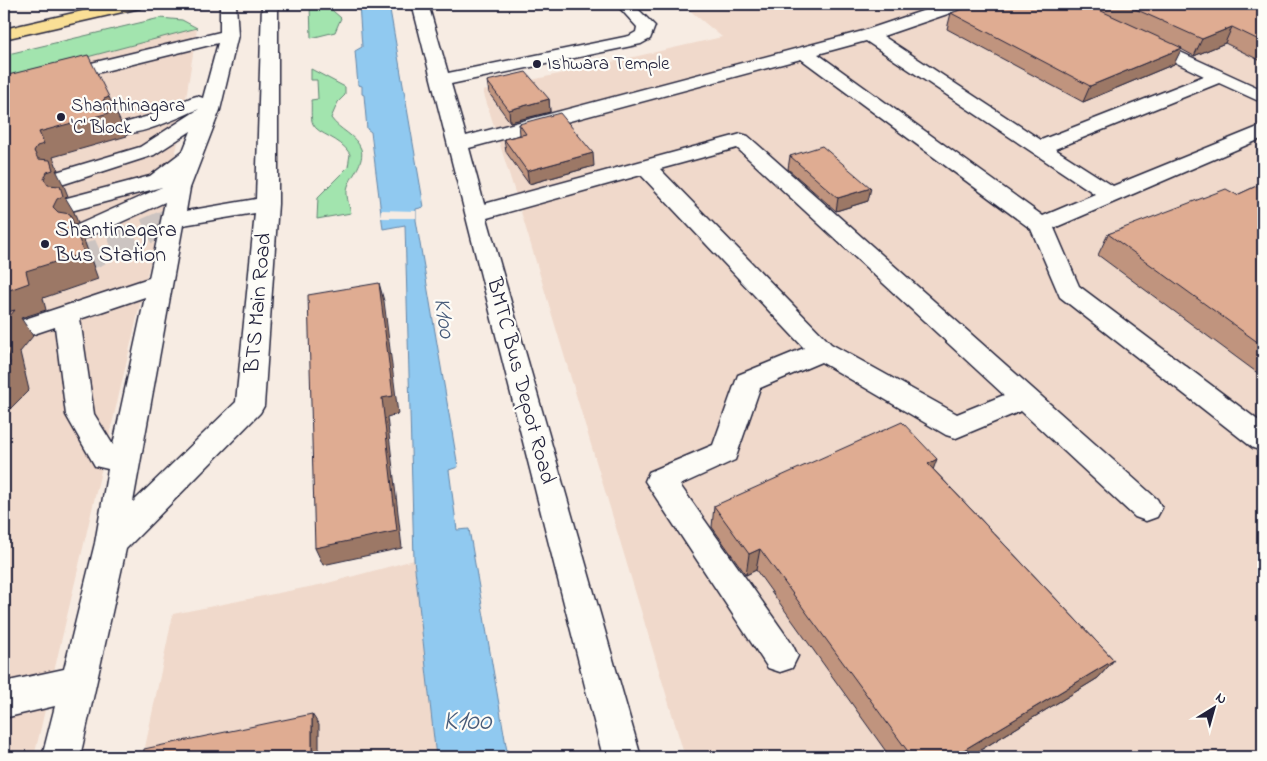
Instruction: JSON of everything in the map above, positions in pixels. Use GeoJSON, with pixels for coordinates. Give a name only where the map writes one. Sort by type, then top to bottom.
{"type":"FeatureCollection","features":[{"type":"Feature","properties":{"kind":"main road"},"geometry":{"type":"LineString","coordinates":[[4,18],[68,4]]}},
{"type":"Feature","properties":{"kind":"main road"},"geometry":{"type":"LineString","coordinates":[[4,34],[134,4]]}},
{"type":"Feature","properties":{"kind":"street"},"geometry":{"type":"LineString","coordinates":[[61,757],[110,543],[179,188],[212,102],[229,35],[228,4]]}},
{"type":"Feature","properties":{"kind":"street","name":"BTS Main Road"},"geometry":{"type":"LineString","coordinates":[[110,543],[250,406],[267,204],[270,4]]}},
{"type":"Feature","properties":{"kind":"street","name":"BMTC Bus Depot Road"},"geometry":{"type":"LineString","coordinates":[[420,4],[442,80],[474,214],[622,757]]}},
{"type":"Feature","properties":{"kind":"street"},"geometry":{"type":"LineString","coordinates":[[442,80],[635,40],[644,35],[646,26],[624,4]]}},
{"type":"Feature","properties":{"kind":"street"},"geometry":{"type":"LineString","coordinates":[[457,145],[805,53],[869,35],[959,4]]}},
{"type":"Feature","properties":{"kind":"street"},"geometry":{"type":"LineString","coordinates":[[1130,34],[1263,97]]}},
{"type":"Feature","properties":{"kind":"street"},"geometry":{"type":"LineString","coordinates":[[4,90],[229,35]]}},
{"type":"Feature","properties":{"kind":"street"},"geometry":{"type":"LineString","coordinates":[[869,35],[1111,195]]}},
{"type":"Feature","properties":{"kind":"street"},"geometry":{"type":"LineString","coordinates":[[805,53],[1041,225],[1069,291],[1263,440]]}},
{"type":"Feature","properties":{"kind":"street"},"geometry":{"type":"LineString","coordinates":[[1039,148],[1220,76]]}},
{"type":"Feature","properties":{"kind":"street"},"geometry":{"type":"LineString","coordinates":[[124,129],[212,102]]}},
{"type":"Feature","properties":{"kind":"street"},"geometry":{"type":"LineString","coordinates":[[61,178],[147,151],[212,102]]}},
{"type":"Feature","properties":{"kind":"street"},"geometry":{"type":"LineString","coordinates":[[1041,225],[1263,131]]}},
{"type":"Feature","properties":{"kind":"street"},"geometry":{"type":"LineString","coordinates":[[474,214],[741,140],[1146,508]]}},
{"type":"Feature","properties":{"kind":"street"},"geometry":{"type":"LineString","coordinates":[[71,204],[158,181],[191,156]]}},
{"type":"Feature","properties":{"kind":"street"},"geometry":{"type":"LineString","coordinates":[[646,167],[822,351],[956,427],[1024,398]]}},
{"type":"Feature","properties":{"kind":"street"},"geometry":{"type":"LineString","coordinates":[[81,232],[179,188]]}},
{"type":"Feature","properties":{"kind":"street"},"geometry":{"type":"LineString","coordinates":[[172,220],[267,204]]}},
{"type":"Feature","properties":{"kind":"street"},"geometry":{"type":"LineString","coordinates":[[4,335],[160,284]]}},
{"type":"Feature","properties":{"kind":"street"},"geometry":{"type":"LineString","coordinates":[[66,314],[80,415],[105,458],[126,454]]}},
{"type":"Feature","properties":{"kind":"street"},"geometry":{"type":"LineString","coordinates":[[780,656],[660,481],[724,452],[748,382],[822,351]]}},
{"type":"Feature","properties":{"kind":"street"},"geometry":{"type":"LineString","coordinates":[[4,700],[78,683]]}},
{"type":"Feature","properties":{"kind":"shaded area"},"geometry":{"type":"Polygon","coordinates":[[[682,4],[1170,4],[1263,40],[1263,757],[685,757],[483,91],[722,37],[682,4]]]}},
{"type":"Feature","properties":{"kind":"shaded area"},"geometry":{"type":"Polygon","coordinates":[[[160,18],[182,20],[197,28],[181,130],[34,757],[4,757],[4,55],[160,18]]]}},
{"type":"Feature","properties":{"kind":"shaded area"},"geometry":{"type":"Polygon","coordinates":[[[414,560],[436,757],[143,757],[173,614],[324,584],[414,560]]]}},
{"type":"Feature","properties":{"kind":"green space"},"geometry":{"type":"Polygon","coordinates":[[[310,4],[325,4],[341,18],[335,32],[311,38],[310,4]]]}},
{"type":"Feature","properties":{"kind":"green space"},"geometry":{"type":"Polygon","coordinates":[[[160,18],[182,20],[197,28],[4,79],[4,55],[160,18]]]}},
{"type":"Feature","properties":{"kind":"green space"},"geometry":{"type":"Polygon","coordinates":[[[311,69],[345,87],[345,95],[338,102],[331,118],[359,144],[362,154],[360,164],[347,189],[351,213],[317,219],[318,197],[348,167],[350,154],[346,148],[319,131],[313,124],[311,100],[318,99],[317,80],[311,80],[311,69]]]}},
{"type":"Feature","properties":{"kind":"water","name":"K100"},"geometry":{"type":"Polygon","coordinates":[[[359,4],[389,4],[424,207],[416,209],[416,220],[458,467],[449,470],[457,530],[469,529],[508,757],[436,757],[414,560],[405,225],[383,229],[371,132],[367,129],[362,86],[358,85],[355,51],[362,47],[359,4]]]}},
{"type":"Feature","properties":{"kind":"pier"},"geometry":{"type":"Polygon","coordinates":[[[381,210],[416,211],[416,218],[381,218],[381,210]]]}},
{"type":"Feature","properties":{"kind":"building"},"geometry":{"type":"Polygon","coordinates":[[[978,4],[1086,4],[1182,48],[1090,86],[951,13],[978,4]]]}},
{"type":"Feature","properties":{"kind":"building"},"geometry":{"type":"Polygon","coordinates":[[[1124,4],[1263,5],[1263,42],[1232,27],[1202,39],[1124,4]]]}},
{"type":"Feature","properties":{"kind":"building"},"geometry":{"type":"Polygon","coordinates":[[[88,55],[109,97],[104,99],[101,105],[105,109],[116,111],[39,132],[44,144],[37,146],[34,151],[38,159],[50,160],[53,170],[47,172],[44,179],[48,185],[60,186],[63,196],[57,199],[53,207],[58,212],[70,214],[84,253],[26,271],[29,283],[4,292],[4,76],[88,55]]]}},
{"type":"Feature","properties":{"kind":"building"},"geometry":{"type":"Polygon","coordinates":[[[526,72],[549,99],[509,110],[487,81],[526,72]]]}},
{"type":"Feature","properties":{"kind":"building"},"geometry":{"type":"Polygon","coordinates":[[[560,113],[593,153],[527,171],[504,139],[526,134],[519,124],[560,113]]]}},
{"type":"Feature","properties":{"kind":"building"},"geometry":{"type":"Polygon","coordinates":[[[822,146],[871,188],[838,198],[790,156],[822,146]]]}},
{"type":"Feature","properties":{"kind":"building"},"geometry":{"type":"Polygon","coordinates":[[[1263,183],[1263,346],[1108,234],[1226,189],[1237,195],[1263,183]]]}},
{"type":"Feature","properties":{"kind":"building"},"geometry":{"type":"Polygon","coordinates":[[[379,283],[393,396],[382,398],[397,531],[315,548],[308,295],[379,283]]]}},
{"type":"Feature","properties":{"kind":"building"},"geometry":{"type":"Polygon","coordinates":[[[15,310],[4,323],[4,313],[15,310]]]}},
{"type":"Feature","properties":{"kind":"building"},"geometry":{"type":"Polygon","coordinates":[[[4,335],[10,363],[4,370],[4,335]]]}},
{"type":"Feature","properties":{"kind":"building"},"geometry":{"type":"Polygon","coordinates":[[[902,422],[937,459],[928,464],[1114,660],[952,757],[912,757],[760,549],[749,554],[714,506],[902,422]]]}},
{"type":"Feature","properties":{"kind":"building"},"geometry":{"type":"Polygon","coordinates":[[[312,714],[312,757],[143,757],[144,749],[312,714]]]}},
{"type":"Feature","properties":{"kind":"tunnel"},"geometry":{"type":"LineString","coordinates":[[4,285],[90,256],[172,220]]}},
{"type":"Feature","properties":{"kind":"place","name":"Ishwara Temple"},"geometry":{"type":"Point","coordinates":[537,64]}},
{"type":"Feature","properties":{"kind":"place","name":"Shanthinagara 'C' Block"},"geometry":{"type":"Point","coordinates":[61,117]}},
{"type":"Feature","properties":{"kind":"place","name":"Shantinagara Bus Station"},"geometry":{"type":"Point","coordinates":[45,244]}}]}
